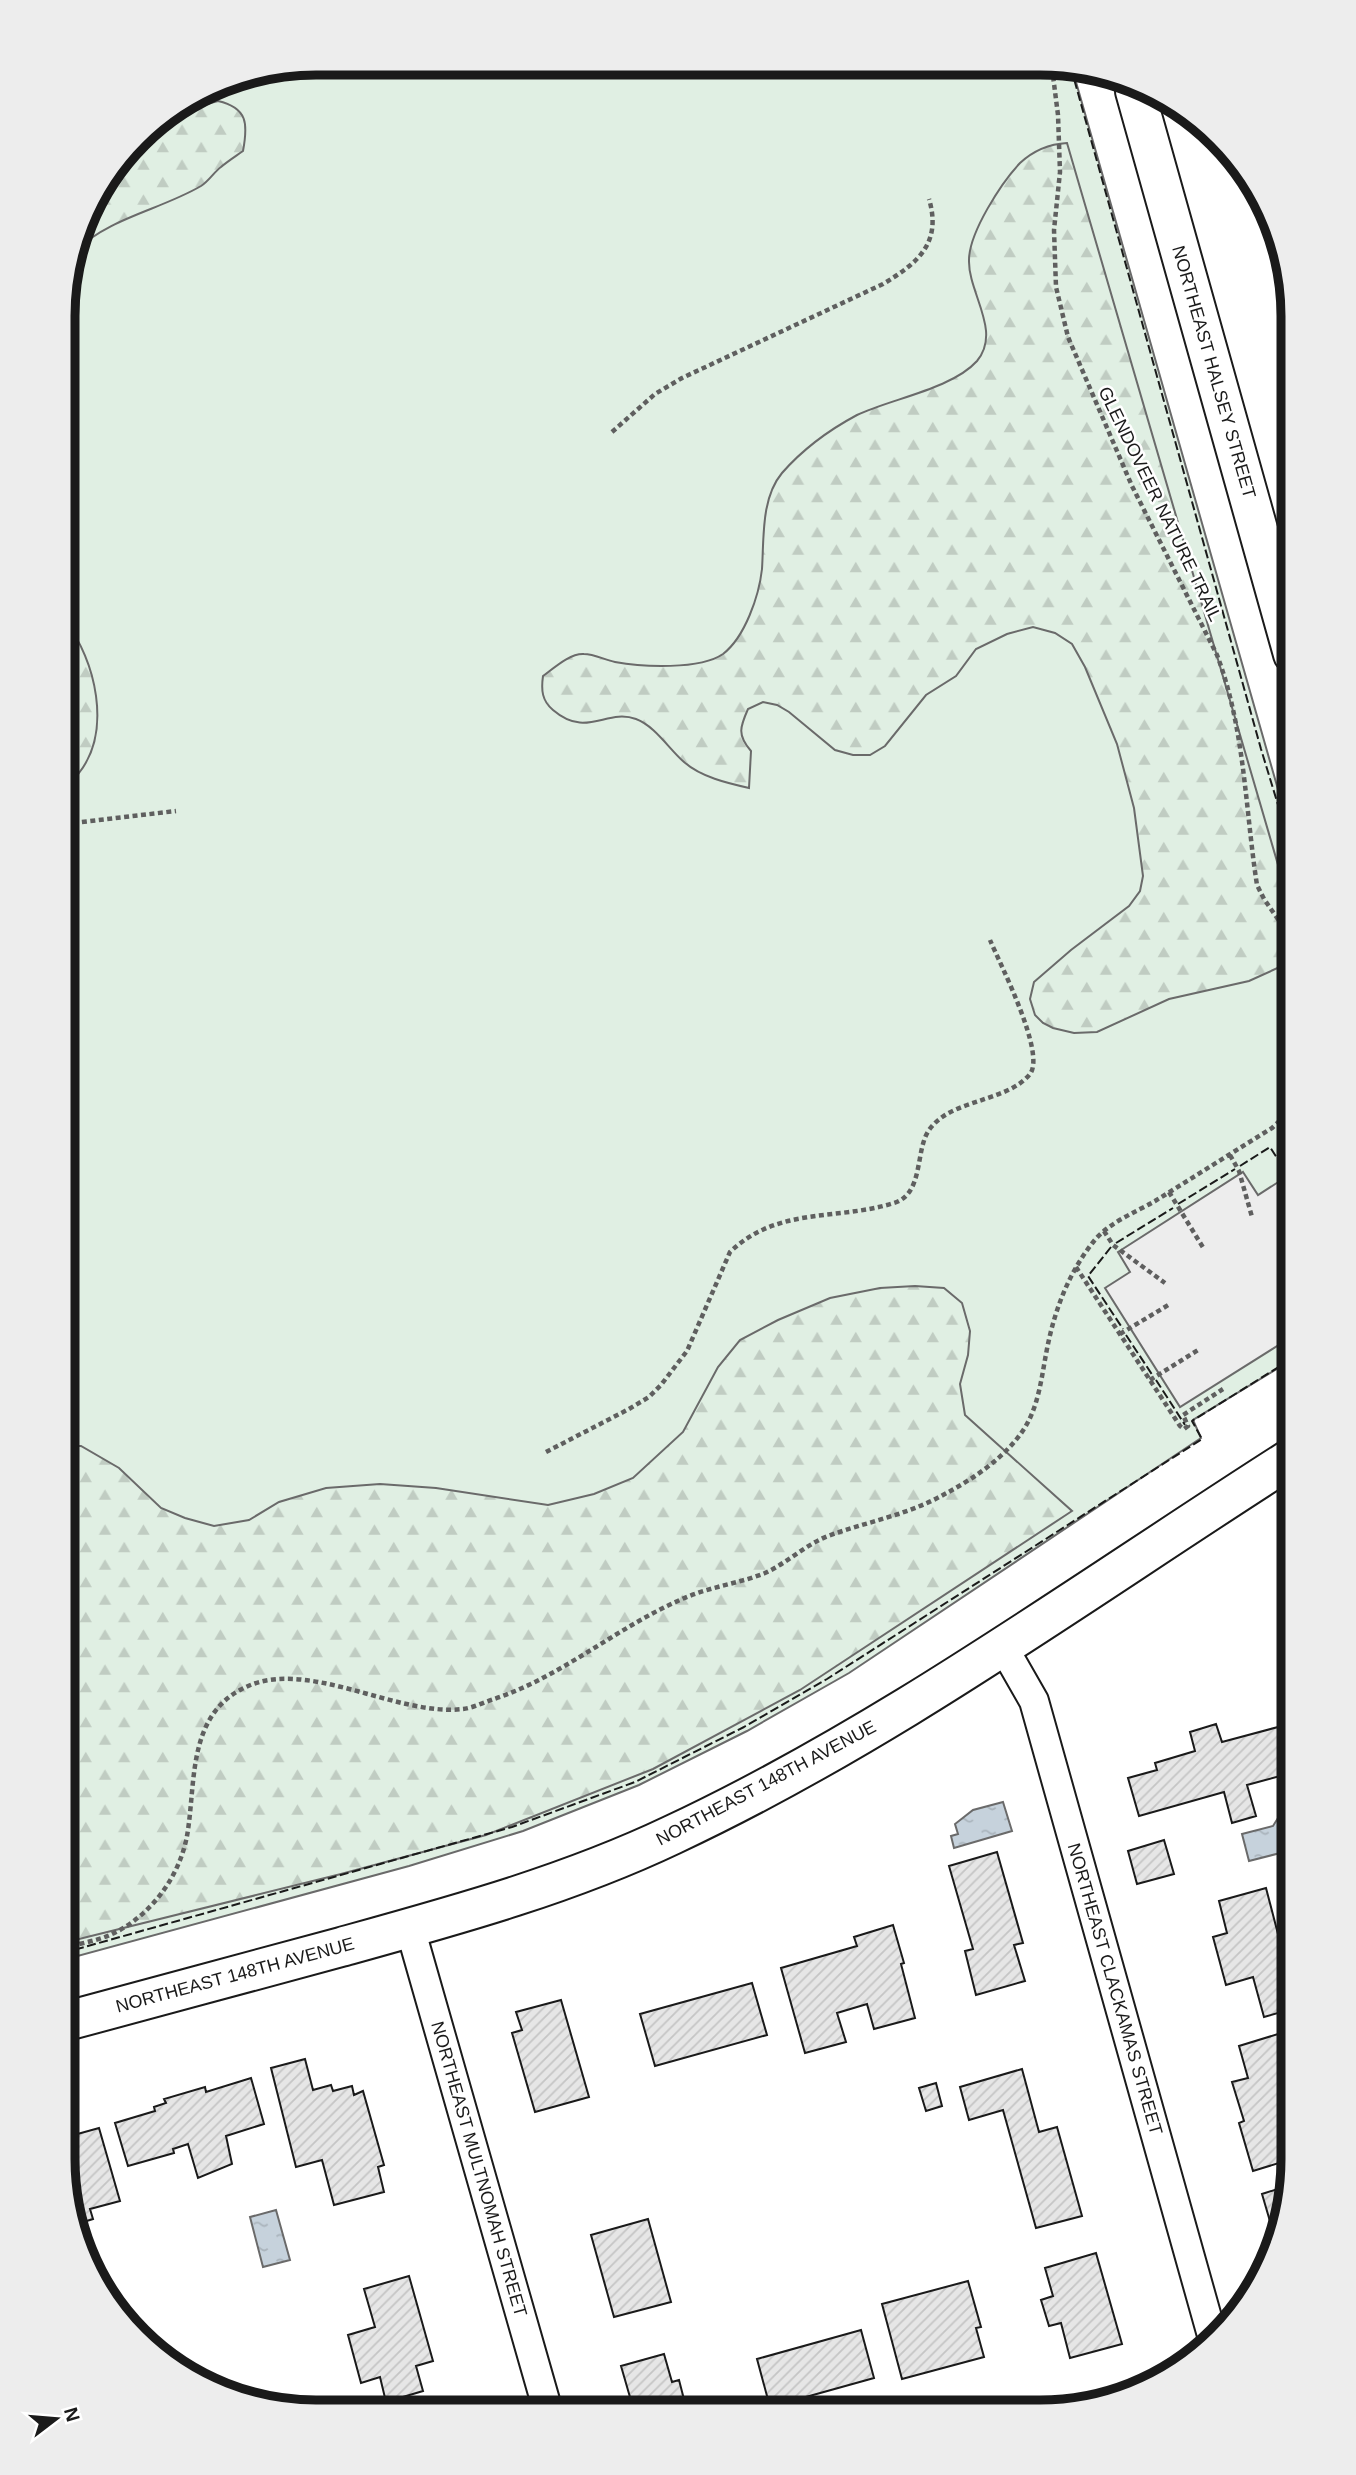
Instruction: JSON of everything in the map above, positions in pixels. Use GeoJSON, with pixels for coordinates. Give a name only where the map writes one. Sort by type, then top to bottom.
{"type":"FeatureCollection","features":[{"type":"Feature","properties":{"kind":"main road","name":"NORTHEAST HALSEY STREET"},"geometry":{"type":"LineString","coordinates":[[1138,96],[1281,610]]}},
{"type":"Feature","properties":{"kind":"main road","name":"NORTHEAST 148TH AVENUE"},"geometry":{"type":"LineString","coordinates":[[75,2019],[410,1928],[522,1893],[670,1836],[878,1725],[1280,1465]]}},
{"type":"Feature","properties":{"kind":"street","name":"NORTHEAST CLACKAMAS STREET"},"geometry":{"type":"LineString","coordinates":[[1002,1645],[1034,1700],[1210,2329]]}},
{"type":"Feature","properties":{"kind":"street","name":"NORTHEAST MULTNOMAH STREET"},"geometry":{"type":"LineString","coordinates":[[410,1928],[545,2400]]}},
{"type":"Feature","properties":{"kind":"path","name":"GLENDOVEER NATURE TRAIL"},"geometry":{"type":"LineString","coordinates":[[1053,76],[1059,115],[1060,172],[1054,230],[1056,287],[1068,337],[1109,437],[1208,636],[1228,685],[1238,735],[1257,885],[1281,924]]}},
{"type":"Feature","properties":{"kind":"path"},"geometry":{"type":"LineString","coordinates":[[612,432],[655,394],[682,377],[901,274],[921,256],[932,233],[933,219],[929,199]]}},
{"type":"Feature","properties":{"kind":"path"},"geometry":{"type":"LineString","coordinates":[[75,823],[176,811]]}},
{"type":"Feature","properties":{"kind":"path"},"geometry":{"type":"LineString","coordinates":[[546,1452],[629,1409],[649,1397],[661,1385],[687,1351],[730,1252],[741,1241],[762,1229],[807,1215],[866,1210],[898,1203],[906,1196],[914,1182],[923,1142],[938,1121],[956,1109],[1012,1088],[1031,1073],[1034,1062],[1032,1042],[990,940]]}},
{"type":"Feature","properties":{"kind":"path"},"geometry":{"type":"LineString","coordinates":[[75,1944],[111,1934],[148,1911],[171,1880],[186,1842],[194,1766],[202,1732],[219,1706],[241,1689],[268,1680],[300,1679],[426,1708],[464,1709],[505,1695],[545,1676],[652,1613],[683,1598],[757,1576],[775,1568],[808,1545],[916,1508],[942,1496],[982,1471],[1009,1448],[1026,1426],[1040,1388],[1049,1340],[1065,1287],[1096,1238],[1230,1155],[1281,1120]]}},
{"type":"Feature","properties":{"kind":"path"},"geometry":{"type":"LineString","coordinates":[[1230,1155],[1239,1171],[1252,1217]]}},
{"type":"Feature","properties":{"kind":"path"},"geometry":{"type":"LineString","coordinates":[[1169,1192],[1204,1249]]}},
{"type":"Feature","properties":{"kind":"path"},"geometry":{"type":"LineString","coordinates":[[1104,1231],[1113,1245],[1165,1283]]}},
{"type":"Feature","properties":{"kind":"path"},"geometry":{"type":"LineString","coordinates":[[1076,1267],[1184,1429],[1187,1428],[1188,1422],[1183,1415],[1223,1389]]}},
{"type":"Feature","properties":{"kind":"path"},"geometry":{"type":"LineString","coordinates":[[1120,1334],[1170,1304]]}},
{"type":"Feature","properties":{"kind":"path"},"geometry":{"type":"LineString","coordinates":[[1150,1380],[1198,1350]]}},
{"type":"Feature","properties":{"kind":"green space"},"geometry":{"type":"Polygon","coordinates":[[[1040,75],[1075,78],[1281,799],[1280,1367],[1193,1420],[1201,1438],[849,1673],[747,1731],[639,1785],[523,1831],[409,1866],[75,1957],[75,316],[83,254],[94,224],[125,170],[157,135],[210,100],[269,80],[301,76],[1040,75]]]}},
{"type":"Feature","properties":{"kind":"green space"},"geometry":{"type":"Polygon","coordinates":[[[218,101],[228,104],[240,113],[245,125],[243,151],[218,169],[201,186],[120,222],[88,240],[100,210],[135,157],[157,135],[199,106],[218,101]]]}},
{"type":"Feature","properties":{"kind":"green space"},"geometry":{"type":"Polygon","coordinates":[[[1067,143],[1281,874],[1281,967],[1249,981],[1169,999],[1097,1032],[1074,1033],[1053,1028],[1035,1015],[1030,999],[1034,982],[1129,906],[1140,891],[1143,876],[1134,808],[1117,744],[1085,667],[1072,644],[1055,633],[1033,627],[1007,634],[976,649],[956,676],[926,695],[885,746],[870,755],[853,755],[835,750],[789,712],[777,705],[763,702],[748,709],[742,726],[742,735],[751,751],[749,788],[698,772],[678,757],[656,732],[636,719],[615,717],[586,723],[565,718],[547,703],[542,686],[543,676],[579,654],[626,664],[670,666],[713,659],[731,647],[750,615],[758,591],[767,506],[775,483],[782,473],[808,448],[857,415],[937,386],[966,371],[977,361],[984,349],[986,337],[982,312],[970,273],[970,249],[974,236],[996,195],[1020,163],[1030,155],[1054,145],[1067,143]]]}},
{"type":"Feature","properties":{"kind":"green space"},"geometry":{"type":"Polygon","coordinates":[[[75,636],[92,675],[96,696],[95,737],[89,756],[75,778],[75,636]]]}},
{"type":"Feature","properties":{"kind":"green space"},"geometry":{"type":"Polygon","coordinates":[[[880,1288],[944,1288],[962,1303],[970,1331],[968,1355],[960,1384],[965,1415],[1072,1511],[800,1690],[653,1769],[486,1835],[75,1940],[75,1446],[81,1446],[119,1468],[161,1508],[214,1526],[249,1520],[279,1502],[326,1488],[380,1484],[436,1488],[548,1505],[594,1494],[633,1478],[683,1432],[718,1367],[740,1340],[830,1298],[880,1288]]]}},
{"type":"Feature","properties":{"kind":"shaded area"},"geometry":{"type":"Polygon","coordinates":[[[1243,1172],[1258,1195],[1281,1181],[1280,1344],[1180,1407],[1105,1288],[1130,1272],[1118,1252],[1243,1172]]]}},
{"type":"Feature","properties":{"kind":"water"},"geometry":{"type":"Polygon","coordinates":[[[1003,1802],[1012,1831],[954,1848],[951,1836],[958,1834],[955,1824],[973,1810],[1003,1802]]]}},
{"type":"Feature","properties":{"kind":"water"},"geometry":{"type":"Polygon","coordinates":[[[1280,1815],[1280,1853],[1249,1861],[1242,1834],[1273,1826],[1280,1815]]]}},
{"type":"Feature","properties":{"kind":"water"},"geometry":{"type":"Polygon","coordinates":[[[276,2210],[290,2260],[263,2267],[250,2217],[276,2210]]]}},
{"type":"Feature","properties":{"kind":"building"},"geometry":{"type":"Polygon","coordinates":[[[1216,1724],[1222,1742],[1278,1727],[1280,1776],[1247,1785],[1256,1816],[1232,1823],[1224,1792],[1139,1816],[1128,1778],[1157,1770],[1155,1763],[1195,1751],[1190,1732],[1216,1724]]]}},
{"type":"Feature","properties":{"kind":"building"},"geometry":{"type":"Polygon","coordinates":[[[1164,1840],[1174,1874],[1137,1884],[1128,1851],[1164,1840]]]}},
{"type":"Feature","properties":{"kind":"building"},"geometry":{"type":"Polygon","coordinates":[[[997,1852],[1023,1943],[1014,1945],[1025,1981],[976,1995],[965,1951],[973,1949],[949,1866],[997,1852]]]}},
{"type":"Feature","properties":{"kind":"building"},"geometry":{"type":"Polygon","coordinates":[[[1266,1888],[1278,1934],[1280,1934],[1280,2012],[1264,2017],[1253,1977],[1226,1985],[1213,1937],[1227,1933],[1219,1901],[1266,1888]]]}},
{"type":"Feature","properties":{"kind":"building"},"geometry":{"type":"Polygon","coordinates":[[[893,1925],[915,2018],[874,2029],[867,2004],[837,2013],[846,2042],[805,2053],[781,1968],[857,1946],[854,1937],[893,1925]]]}},
{"type":"Feature","properties":{"kind":"building"},"geometry":{"type":"Polygon","coordinates":[[[752,1983],[767,2035],[655,2066],[640,2014],[752,1983]]]}},
{"type":"Feature","properties":{"kind":"building"},"geometry":{"type":"Polygon","coordinates":[[[561,2000],[589,2097],[535,2112],[512,2033],[522,2030],[516,2012],[561,2000]]]}},
{"type":"Feature","properties":{"kind":"building"},"geometry":{"type":"Polygon","coordinates":[[[1278,2034],[1280,2041],[1280,2163],[1253,2171],[1239,2123],[1244,2121],[1232,2082],[1248,2078],[1239,2046],[1278,2034]]]}},
{"type":"Feature","properties":{"kind":"building"},"geometry":{"type":"Polygon","coordinates":[[[305,2059],[313,2090],[331,2085],[333,2091],[352,2086],[354,2095],[363,2091],[384,2165],[378,2167],[384,2192],[334,2205],[322,2160],[296,2167],[271,2068],[305,2059]]]}},
{"type":"Feature","properties":{"kind":"building"},"geometry":{"type":"Polygon","coordinates":[[[1022,2069],[1039,2132],[1057,2127],[1082,2216],[1036,2228],[1003,2110],[969,2120],[960,2087],[1022,2069]]]}},
{"type":"Feature","properties":{"kind":"building"},"geometry":{"type":"Polygon","coordinates":[[[251,2078],[264,2124],[226,2136],[232,2164],[198,2178],[188,2144],[173,2149],[174,2153],[128,2166],[115,2123],[155,2111],[154,2107],[166,2103],[164,2099],[205,2087],[206,2092],[251,2078]]]}},
{"type":"Feature","properties":{"kind":"building"},"geometry":{"type":"Polygon","coordinates":[[[936,2083],[942,2106],[926,2111],[919,2088],[936,2083]]]}},
{"type":"Feature","properties":{"kind":"building"},"geometry":{"type":"Polygon","coordinates":[[[99,2128],[120,2201],[90,2209],[93,2219],[84,2222],[76,2174],[75,2135],[99,2128]]]}},
{"type":"Feature","properties":{"kind":"building"},"geometry":{"type":"Polygon","coordinates":[[[1278,2189],[1271,2225],[1262,2194],[1278,2189]]]}},
{"type":"Feature","properties":{"kind":"building"},"geometry":{"type":"Polygon","coordinates":[[[648,2219],[671,2302],[614,2317],[591,2235],[648,2219]]]}},
{"type":"Feature","properties":{"kind":"building"},"geometry":{"type":"Polygon","coordinates":[[[1096,2253],[1122,2344],[1070,2358],[1061,2323],[1049,2326],[1041,2300],[1053,2296],[1045,2268],[1096,2253]]]}},
{"type":"Feature","properties":{"kind":"building"},"geometry":{"type":"Polygon","coordinates":[[[409,2276],[433,2361],[416,2366],[423,2391],[386,2400],[380,2377],[361,2383],[348,2335],[375,2327],[364,2289],[409,2276]]]}},
{"type":"Feature","properties":{"kind":"building"},"geometry":{"type":"Polygon","coordinates":[[[968,2281],[981,2327],[976,2328],[984,2357],[902,2379],[882,2304],[968,2281]]]}},
{"type":"Feature","properties":{"kind":"building"},"geometry":{"type":"Polygon","coordinates":[[[861,2330],[874,2378],[795,2400],[768,2400],[757,2359],[861,2330]]]}},
{"type":"Feature","properties":{"kind":"building"},"geometry":{"type":"Polygon","coordinates":[[[664,2354],[672,2382],[679,2380],[684,2400],[631,2400],[621,2366],[664,2354]]]}},
{"type":"Feature","properties":{"kind":"fence"},"geometry":{"type":"LineString","coordinates":[[1074,77],[1281,814]]}},
{"type":"Feature","properties":{"kind":"fence"},"geometry":{"type":"LineString","coordinates":[[1240,1166],[1270,1147],[1281,1164]]}},
{"type":"Feature","properties":{"kind":"fence"},"geometry":{"type":"LineString","coordinates":[[1178,1204],[1235,1169]]}},
{"type":"Feature","properties":{"kind":"fence"},"geometry":{"type":"LineString","coordinates":[[1116,1243],[1173,1208]]}},
{"type":"Feature","properties":{"kind":"fence"},"geometry":{"type":"LineString","coordinates":[[1111,1247],[1088,1276],[1123,1329]]}},
{"type":"Feature","properties":{"kind":"fence"},"geometry":{"type":"LineString","coordinates":[[1126,1335],[1153,1376]]}},
{"type":"Feature","properties":{"kind":"fence"},"geometry":{"type":"LineString","coordinates":[[75,1950],[512,1827],[635,1782],[744,1727],[827,1679],[1202,1439],[1192,1421],[1280,1366]]}},
{"type":"Feature","properties":{"kind":"fence"},"geometry":{"type":"LineString","coordinates":[[1156,1380],[1185,1425]]}}]}
